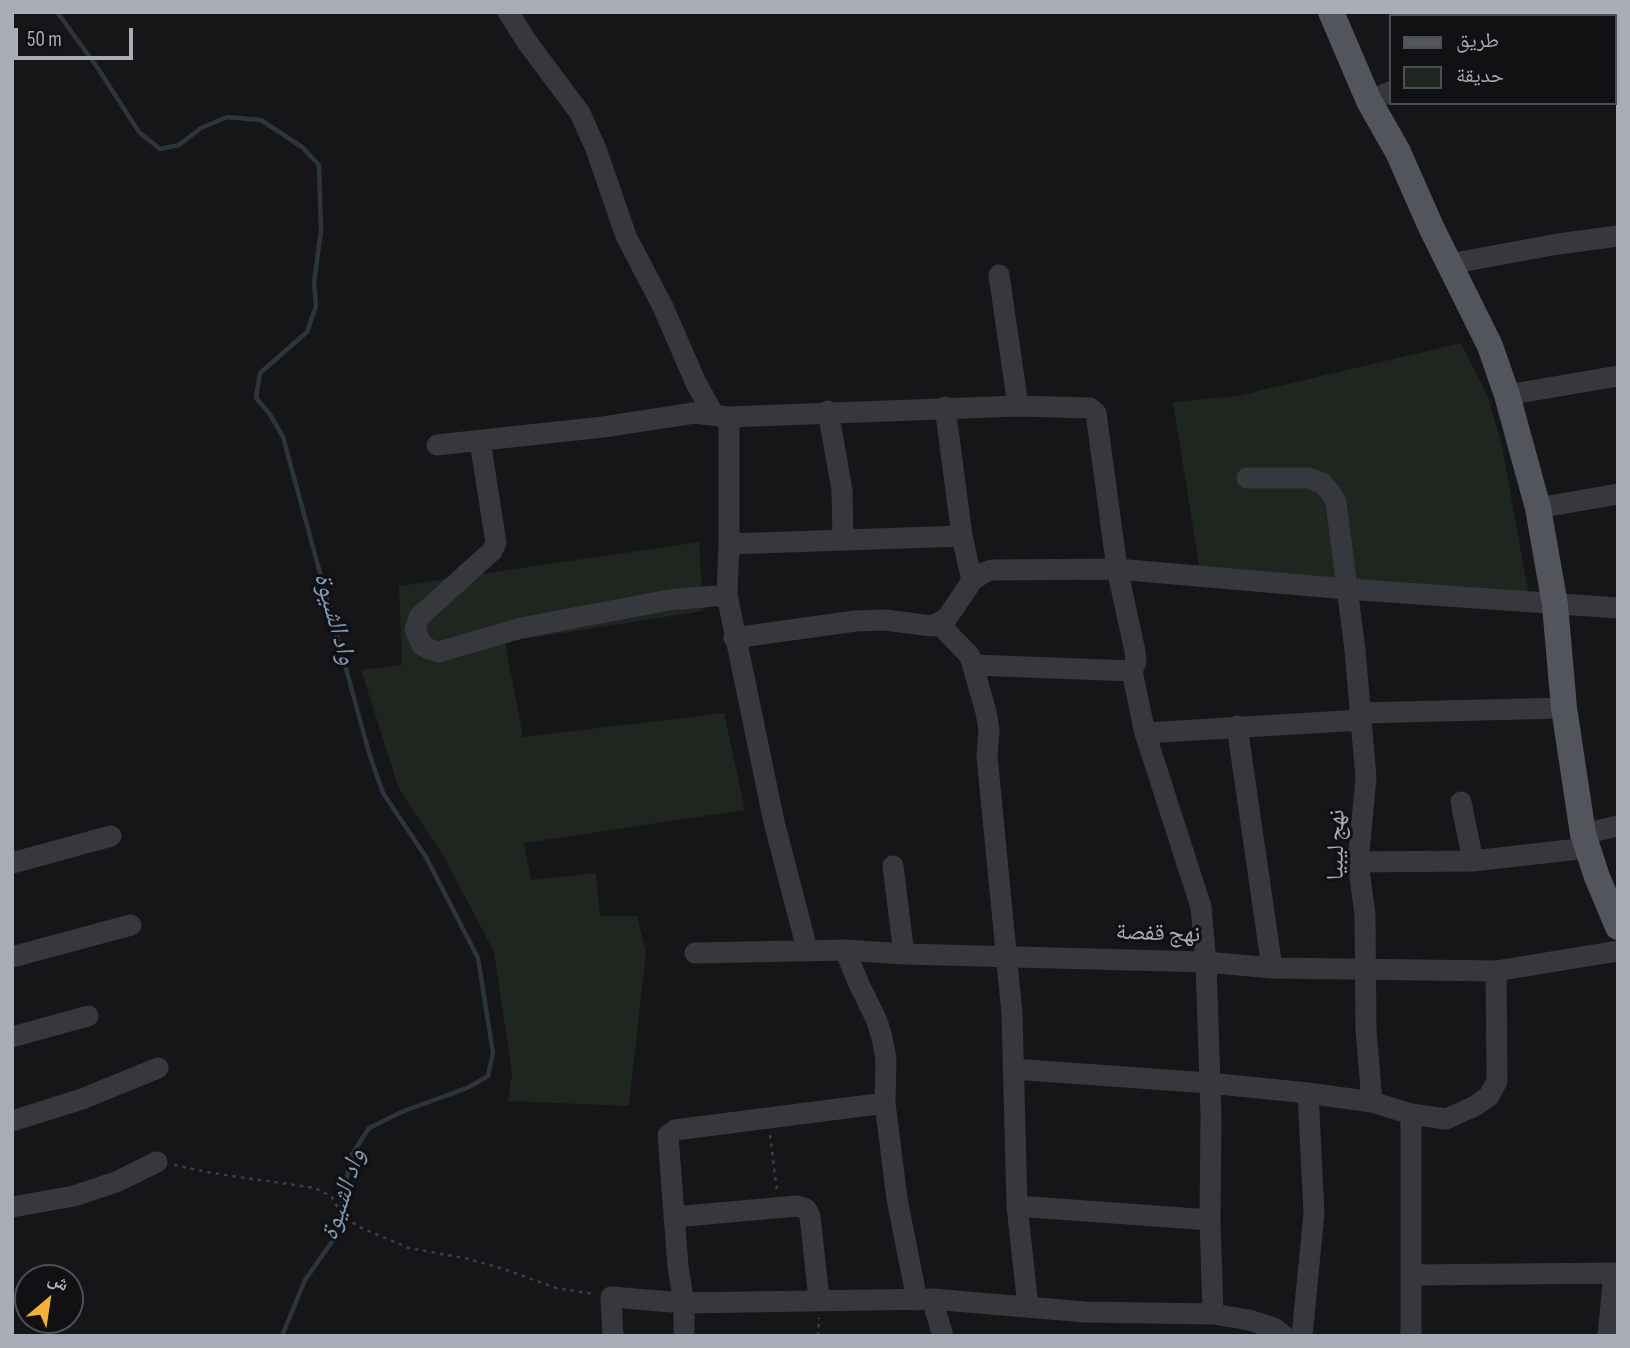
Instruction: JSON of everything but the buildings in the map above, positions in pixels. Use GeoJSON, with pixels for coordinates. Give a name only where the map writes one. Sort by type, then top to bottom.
{"type":"FeatureCollection","features":[{"type":"Feature","properties":{"kind":"main road"},"geometry":{"type":"LineString","coordinates":[[1331,12],[1380,97],[1398,152],[1490,346],[1507,395],[1538,508],[1555,605],[1564,708],[1585,841],[1618,927]]}},
{"type":"Feature","properties":{"kind":"street"},"geometry":{"type":"LineString","coordinates":[[508,12],[580,113],[596,149],[626,236],[663,307],[696,383],[721,416],[729,544],[727,595],[774,822],[807,949]]}},
{"type":"Feature","properties":{"kind":"street"},"geometry":{"type":"LineString","coordinates":[[1449,264],[1618,236]]}},
{"type":"Feature","properties":{"kind":"street"},"geometry":{"type":"LineString","coordinates":[[999,275],[1018,406]]}},
{"type":"Feature","properties":{"kind":"street"},"geometry":{"type":"LineString","coordinates":[[1507,395],[1618,376]]}},
{"type":"Feature","properties":{"kind":"street"},"geometry":{"type":"LineString","coordinates":[[436,445],[603,427],[694,413],[721,416],[1018,406],[1090,408],[1096,413],[1116,569],[1135,651],[1136,662],[1132,671],[1145,733],[1200,901],[1206,962],[1211,1116],[1213,1314]]}},
{"type":"Feature","properties":{"kind":"street"},"geometry":{"type":"LineString","coordinates":[[945,407],[962,536],[972,581]]}},
{"type":"Feature","properties":{"kind":"street"},"geometry":{"type":"LineString","coordinates":[[828,411],[842,490],[844,540]]}},
{"type":"Feature","properties":{"kind":"street"},"geometry":{"type":"LineString","coordinates":[[480,441],[495,543],[492,551],[419,617],[415,630],[422,645],[439,652],[521,628],[669,600],[727,595]]}},
{"type":"Feature","properties":{"kind":"street","name":"نهج ليبيا"},"geometry":{"type":"LineString","coordinates":[[1247,478],[1308,478],[1322,483],[1336,502],[1348,589],[1366,778],[1358,862],[1365,915],[1366,1029],[1371,1102]]}},
{"type":"Feature","properties":{"kind":"street"},"geometry":{"type":"LineString","coordinates":[[1538,508],[1618,494]]}},
{"type":"Feature","properties":{"kind":"street"},"geometry":{"type":"LineString","coordinates":[[729,544],[962,536]]}},
{"type":"Feature","properties":{"kind":"street"},"geometry":{"type":"LineString","coordinates":[[734,638],[855,621],[886,620],[932,626],[947,618],[972,581],[992,570],[1116,569],[1618,608]]}},
{"type":"Feature","properties":{"kind":"street"},"geometry":{"type":"LineString","coordinates":[[939,624],[962,646],[974,665],[989,730],[987,756],[1012,1014],[1017,1206],[1028,1307]]}},
{"type":"Feature","properties":{"kind":"street"},"geometry":{"type":"LineString","coordinates":[[974,665],[1132,671]]}},
{"type":"Feature","properties":{"kind":"street"},"geometry":{"type":"LineString","coordinates":[[1145,733],[1361,716],[1564,708]]}},
{"type":"Feature","properties":{"kind":"street"},"geometry":{"type":"LineString","coordinates":[[1237,726],[1272,968]]}},
{"type":"Feature","properties":{"kind":"street"},"geometry":{"type":"LineString","coordinates":[[1461,802],[1473,861]]}},
{"type":"Feature","properties":{"kind":"street"},"geometry":{"type":"LineString","coordinates":[[1358,862],[1473,861],[1585,841],[1618,826]]}},
{"type":"Feature","properties":{"kind":"street"},"geometry":{"type":"LineString","coordinates":[[12,863],[111,836]]}},
{"type":"Feature","properties":{"kind":"street"},"geometry":{"type":"LineString","coordinates":[[893,866],[904,954]]}},
{"type":"Feature","properties":{"kind":"street"},"geometry":{"type":"LineString","coordinates":[[12,957],[131,925]]}},
{"type":"Feature","properties":{"kind":"street","name":"نهج قفصة"},"geometry":{"type":"LineString","coordinates":[[695,953],[807,949],[1206,962],[1272,968],[1496,971],[1618,951]]}},
{"type":"Feature","properties":{"kind":"street"},"geometry":{"type":"LineString","coordinates":[[845,950],[882,1038],[886,1059],[885,1104],[897,1199],[924,1300],[943,1336]]}},
{"type":"Feature","properties":{"kind":"street"},"geometry":{"type":"LineString","coordinates":[[1013,1069],[1308,1093],[1371,1102],[1411,1114],[1446,1119],[1475,1107],[1489,1096],[1497,1081],[1496,971]]}},
{"type":"Feature","properties":{"kind":"street"},"geometry":{"type":"LineString","coordinates":[[12,1037],[88,1016]]}},
{"type":"Feature","properties":{"kind":"street"},"geometry":{"type":"LineString","coordinates":[[12,1121],[82,1099],[158,1068]]}},
{"type":"Feature","properties":{"kind":"street"},"geometry":{"type":"LineString","coordinates":[[1302,1336],[1314,1213],[1308,1093]]}},
{"type":"Feature","properties":{"kind":"street"},"geometry":{"type":"LineString","coordinates":[[684,1336],[684,1303],[678,1267],[668,1135],[674,1130],[885,1104]]}},
{"type":"Feature","properties":{"kind":"street"},"geometry":{"type":"LineString","coordinates":[[1411,1114],[1411,1336]]}},
{"type":"Feature","properties":{"kind":"street"},"geometry":{"type":"LineString","coordinates":[[12,1207],[74,1196],[116,1182],[158,1162]]}},
{"type":"Feature","properties":{"kind":"street"},"geometry":{"type":"LineString","coordinates":[[674,1217],[797,1206],[806,1209],[810,1216],[819,1299]]}},
{"type":"Feature","properties":{"kind":"street"},"geometry":{"type":"LineString","coordinates":[[1017,1206],[1210,1220]]}},
{"type":"Feature","properties":{"kind":"street"},"geometry":{"type":"LineString","coordinates":[[1413,1275],[1616,1273],[1608,1336]]}},
{"type":"Feature","properties":{"kind":"street"},"geometry":{"type":"LineString","coordinates":[[613,1336],[611,1297],[684,1303],[819,1299],[924,1300],[1086,1312],[1213,1314],[1275,1328],[1284,1336]]}},
{"type":"Feature","properties":{"kind":"path"},"geometry":{"type":"LineString","coordinates":[[767,1118],[780,1208]]}},
{"type":"Feature","properties":{"kind":"path"},"geometry":{"type":"LineString","coordinates":[[158,1162],[315,1188],[331,1196],[341,1213],[357,1226],[409,1248],[469,1259],[556,1288],[611,1297]]}},
{"type":"Feature","properties":{"kind":"green space"},"geometry":{"type":"Polygon","coordinates":[[[1461,343],[1488,397],[1502,446],[1530,602],[1200,571],[1173,402],[1237,396],[1461,343]]]}},
{"type":"Feature","properties":{"kind":"green space"},"geometry":{"type":"Polygon","coordinates":[[[699,542],[703,611],[505,642],[523,737],[724,713],[745,810],[524,843],[531,880],[596,873],[600,916],[637,916],[646,953],[629,1106],[508,1101],[512,1074],[494,952],[443,855],[399,789],[361,670],[402,665],[399,586],[699,542]]]}},
{"type":"Feature","properties":{"kind":"waterway","name":"واد الشيوة"},"geometry":{"type":"LineString","coordinates":[[57,12],[139,132],[160,149],[179,145],[201,128],[227,117],[261,120],[302,147],[319,165],[321,231],[314,282],[316,306],[307,332],[260,373],[256,398],[269,413],[283,437],[369,753],[383,793],[426,857],[478,958],[493,1053],[488,1076],[467,1088],[404,1111],[369,1128],[351,1156],[336,1236],[305,1280],[282,1336]]}}]}
